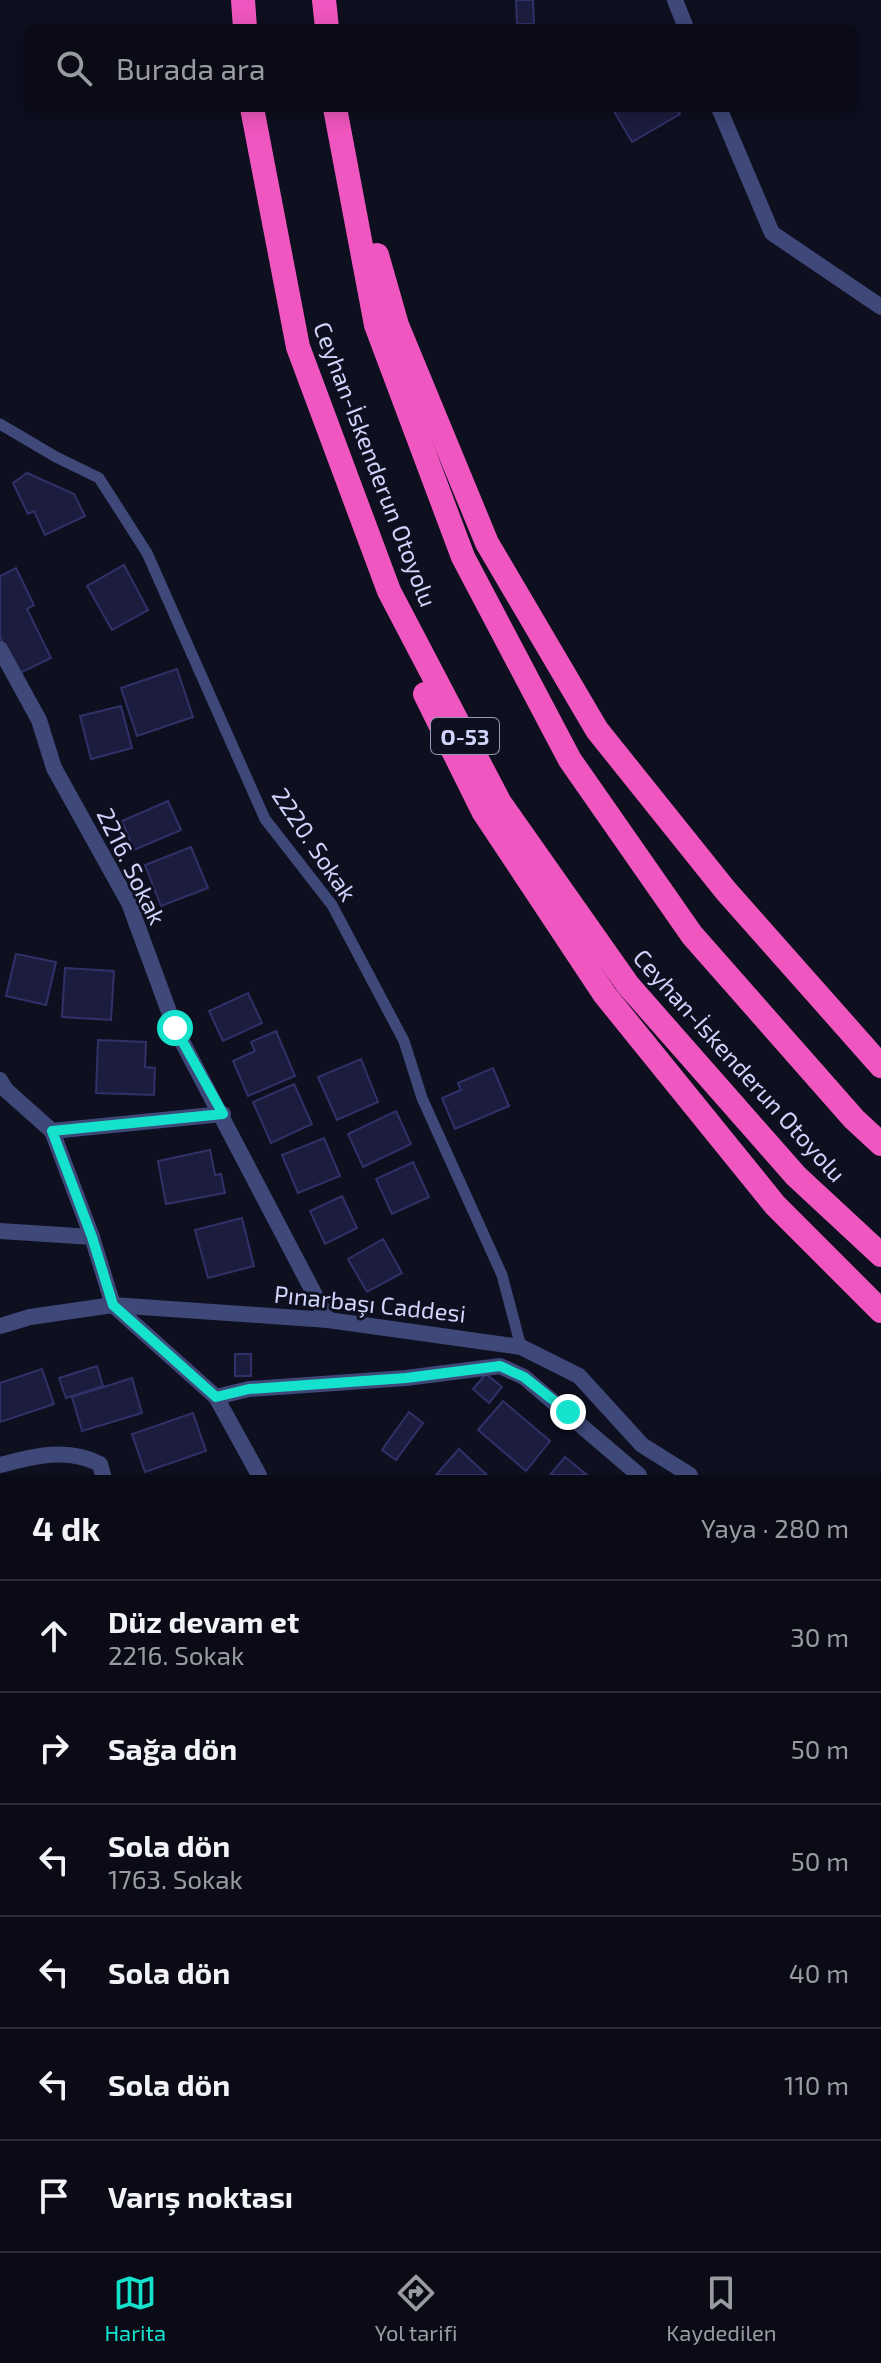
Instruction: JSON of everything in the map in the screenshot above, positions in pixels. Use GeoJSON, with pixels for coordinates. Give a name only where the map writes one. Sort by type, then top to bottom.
{"type":"FeatureCollection","features":[{"type":"Feature","properties":{"kind":"highway"},"geometry":{"type":"LineString","coordinates":[[243,0],[245,24]]}},
{"type":"Feature","properties":{"kind":"highway"},"geometry":{"type":"LineString","coordinates":[[324,0],[327,24]]}},
{"type":"Feature","properties":{"kind":"highway","name":"Ceyhan-İskenderun Otoyolu"},"geometry":{"type":"LineString","coordinates":[[253,112],[298,347],[389,591],[500,803],[628,985],[796,1176],[881,1255]]}},
{"type":"Feature","properties":{"kind":"highway"},"geometry":{"type":"LineString","coordinates":[[337,112],[397,325],[487,543],[597,730],[726,891],[881,1066]]}},
{"type":"Feature","properties":{"kind":"highway","name":"Ceyhan-İskenderun Otoyolu"},"geometry":{"type":"LineString","coordinates":[[337,112],[376,325],[470,571],[570,760],[692,935],[854,1119],[881,1144]]}},
{"type":"Feature","properties":{"kind":"highway"},"geometry":{"type":"LineString","coordinates":[[298,347],[377,598],[483,811],[605,995],[775,1205],[881,1311]]}},
{"type":"Feature","properties":{"kind":"street"},"geometry":{"type":"LineString","coordinates":[[675,0],[684,24]]}},
{"type":"Feature","properties":{"kind":"street"},"geometry":{"type":"LineString","coordinates":[[721,112],[772,233],[881,307]]}},
{"type":"Feature","properties":{"kind":"street","name":"2216. Sokak"},"geometry":{"type":"LineString","coordinates":[[0,649],[39,720],[54,768],[129,903],[175,1028],[223,1114],[328,1320]]}},
{"type":"Feature","properties":{"kind":"street"},"geometry":{"type":"LineString","coordinates":[[2,1087],[52,1131],[92,1237],[113,1305],[216,1397],[259,1475]]}},
{"type":"Feature","properties":{"kind":"street"},"geometry":{"type":"LineString","coordinates":[[52,1131],[223,1114]]}},
{"type":"Feature","properties":{"kind":"street"},"geometry":{"type":"LineString","coordinates":[[0,1231],[92,1237]]}},
{"type":"Feature","properties":{"kind":"street","name":"Pınarbaşı Caddesi"},"geometry":{"type":"LineString","coordinates":[[0,1326],[30,1317],[113,1305],[328,1320],[521,1347],[579,1376],[642,1445],[690,1475]]}},
{"type":"Feature","properties":{"kind":"street"},"geometry":{"type":"LineString","coordinates":[[216,1397],[249,1389],[406,1378],[500,1366],[524,1377],[639,1475]]}},
{"type":"Feature","properties":{"kind":"street"},"geometry":{"type":"LineString","coordinates":[[0,1465],[38,1455],[82,1454],[100,1464],[103,1475]]}},
{"type":"Feature","properties":{"kind":"lane","name":"2220. Sokak"},"geometry":{"type":"LineString","coordinates":[[0,424],[99,478],[147,553],[265,819],[332,905],[404,1041],[422,1098],[502,1275],[521,1347]]}},
{"type":"Feature","properties":{"kind":"building"},"geometry":{"type":"Polygon","coordinates":[[[516,0],[533,0],[534,24],[517,24],[516,0]]]}},
{"type":"Feature","properties":{"kind":"building"},"geometry":{"type":"Polygon","coordinates":[[[614,112],[679,112],[680,114],[632,142],[614,112]]]}},
{"type":"Feature","properties":{"kind":"building"},"geometry":{"type":"Polygon","coordinates":[[[27,473],[74,494],[85,516],[45,535],[34,511],[28,514],[13,483],[27,473]]]}},
{"type":"Feature","properties":{"kind":"building"},"geometry":{"type":"Polygon","coordinates":[[[124,565],[148,610],[112,630],[87,586],[124,565]]]}},
{"type":"Feature","properties":{"kind":"building"},"geometry":{"type":"Polygon","coordinates":[[[16,568],[34,605],[27,609],[51,658],[18,674],[0,637],[0,576],[16,568]]]}},
{"type":"Feature","properties":{"kind":"building"},"geometry":{"type":"Polygon","coordinates":[[[177,669],[193,717],[137,736],[121,688],[177,669]]]}},
{"type":"Feature","properties":{"kind":"building"},"geometry":{"type":"Polygon","coordinates":[[[121,706],[132,748],[91,759],[80,716],[121,706]]]}},
{"type":"Feature","properties":{"kind":"building"},"geometry":{"type":"Polygon","coordinates":[[[168,801],[181,830],[134,850],[122,821],[168,801]]]}},
{"type":"Feature","properties":{"kind":"building"},"geometry":{"type":"Polygon","coordinates":[[[191,847],[208,888],[161,906],[145,865],[191,847]]]}},
{"type":"Feature","properties":{"kind":"building"},"geometry":{"type":"Polygon","coordinates":[[[16,954],[56,962],[46,1005],[6,996],[16,954]]]}},
{"type":"Feature","properties":{"kind":"building"},"geometry":{"type":"Polygon","coordinates":[[[65,968],[114,971],[111,1020],[62,1017],[65,968]]]}},
{"type":"Feature","properties":{"kind":"building"},"geometry":{"type":"Polygon","coordinates":[[[248,993],[262,1023],[223,1041],[209,1011],[248,993]]]}},
{"type":"Feature","properties":{"kind":"building"},"geometry":{"type":"Polygon","coordinates":[[[276,1031],[295,1076],[248,1096],[233,1061],[255,1051],[251,1042],[276,1031]]]}},
{"type":"Feature","properties":{"kind":"building"},"geometry":{"type":"Polygon","coordinates":[[[98,1040],[146,1042],[145,1067],[155,1068],[154,1095],[96,1093],[98,1040]]]}},
{"type":"Feature","properties":{"kind":"building"},"geometry":{"type":"Polygon","coordinates":[[[361,1059],[378,1102],[337,1120],[318,1077],[361,1059]]]}},
{"type":"Feature","properties":{"kind":"building"},"geometry":{"type":"Polygon","coordinates":[[[493,1068],[509,1106],[455,1129],[442,1098],[461,1090],[458,1083],[493,1068]]]}},
{"type":"Feature","properties":{"kind":"building"},"geometry":{"type":"Polygon","coordinates":[[[294,1084],[312,1124],[271,1143],[253,1102],[294,1084]]]}},
{"type":"Feature","properties":{"kind":"building"},"geometry":{"type":"Polygon","coordinates":[[[396,1111],[411,1144],[363,1167],[348,1134],[396,1111]]]}},
{"type":"Feature","properties":{"kind":"building"},"geometry":{"type":"Polygon","coordinates":[[[324,1138],[340,1176],[298,1193],[282,1155],[324,1138]]]}},
{"type":"Feature","properties":{"kind":"building"},"geometry":{"type":"Polygon","coordinates":[[[210,1150],[215,1175],[221,1174],[225,1193],[166,1204],[158,1161],[210,1150]]]}},
{"type":"Feature","properties":{"kind":"building"},"geometry":{"type":"Polygon","coordinates":[[[413,1162],[429,1197],[392,1214],[376,1179],[413,1162]]]}},
{"type":"Feature","properties":{"kind":"building"},"geometry":{"type":"Polygon","coordinates":[[[342,1196],[357,1228],[325,1244],[310,1211],[342,1196]]]}},
{"type":"Feature","properties":{"kind":"building"},"geometry":{"type":"Polygon","coordinates":[[[242,1218],[254,1266],[208,1278],[195,1230],[242,1218]]]}},
{"type":"Feature","properties":{"kind":"building"},"geometry":{"type":"Polygon","coordinates":[[[383,1239],[402,1273],[367,1292],[348,1259],[383,1239]]]}},
{"type":"Feature","properties":{"kind":"building"},"geometry":{"type":"Polygon","coordinates":[[[235,1354],[251,1354],[251,1376],[235,1376],[235,1354]]]}},
{"type":"Feature","properties":{"kind":"building"},"geometry":{"type":"Polygon","coordinates":[[[97,1366],[103,1386],[66,1398],[59,1378],[97,1366]]]}},
{"type":"Feature","properties":{"kind":"building"},"geometry":{"type":"Polygon","coordinates":[[[42,1369],[54,1404],[0,1422],[0,1383],[42,1369]]]}},
{"type":"Feature","properties":{"kind":"building"},"geometry":{"type":"Polygon","coordinates":[[[486,1374],[502,1387],[489,1403],[473,1389],[486,1374]]]}},
{"type":"Feature","properties":{"kind":"building"},"geometry":{"type":"Polygon","coordinates":[[[132,1378],[142,1413],[82,1431],[72,1397],[132,1378]]]}},
{"type":"Feature","properties":{"kind":"building"},"geometry":{"type":"Polygon","coordinates":[[[503,1401],[550,1441],[526,1471],[478,1430],[503,1401]]]}},
{"type":"Feature","properties":{"kind":"building"},"geometry":{"type":"Polygon","coordinates":[[[409,1412],[423,1423],[396,1460],[382,1450],[409,1412]]]}},
{"type":"Feature","properties":{"kind":"building"},"geometry":{"type":"Polygon","coordinates":[[[193,1413],[206,1451],[145,1472],[132,1434],[193,1413]]]}},
{"type":"Feature","properties":{"kind":"building"},"geometry":{"type":"Polygon","coordinates":[[[459,1449],[487,1475],[436,1475],[459,1449]]]}},
{"type":"Feature","properties":{"kind":"building"},"geometry":{"type":"Polygon","coordinates":[[[565,1457],[587,1475],[550,1475],[565,1457]]]}},
{"type":"Feature","properties":{"kind":"route"},"geometry":{"type":"LineString","coordinates":[[175,1028],[223,1114],[52,1131],[92,1237],[113,1305],[216,1397],[249,1389],[406,1378],[500,1366],[524,1377],[568,1412]]}}]}
